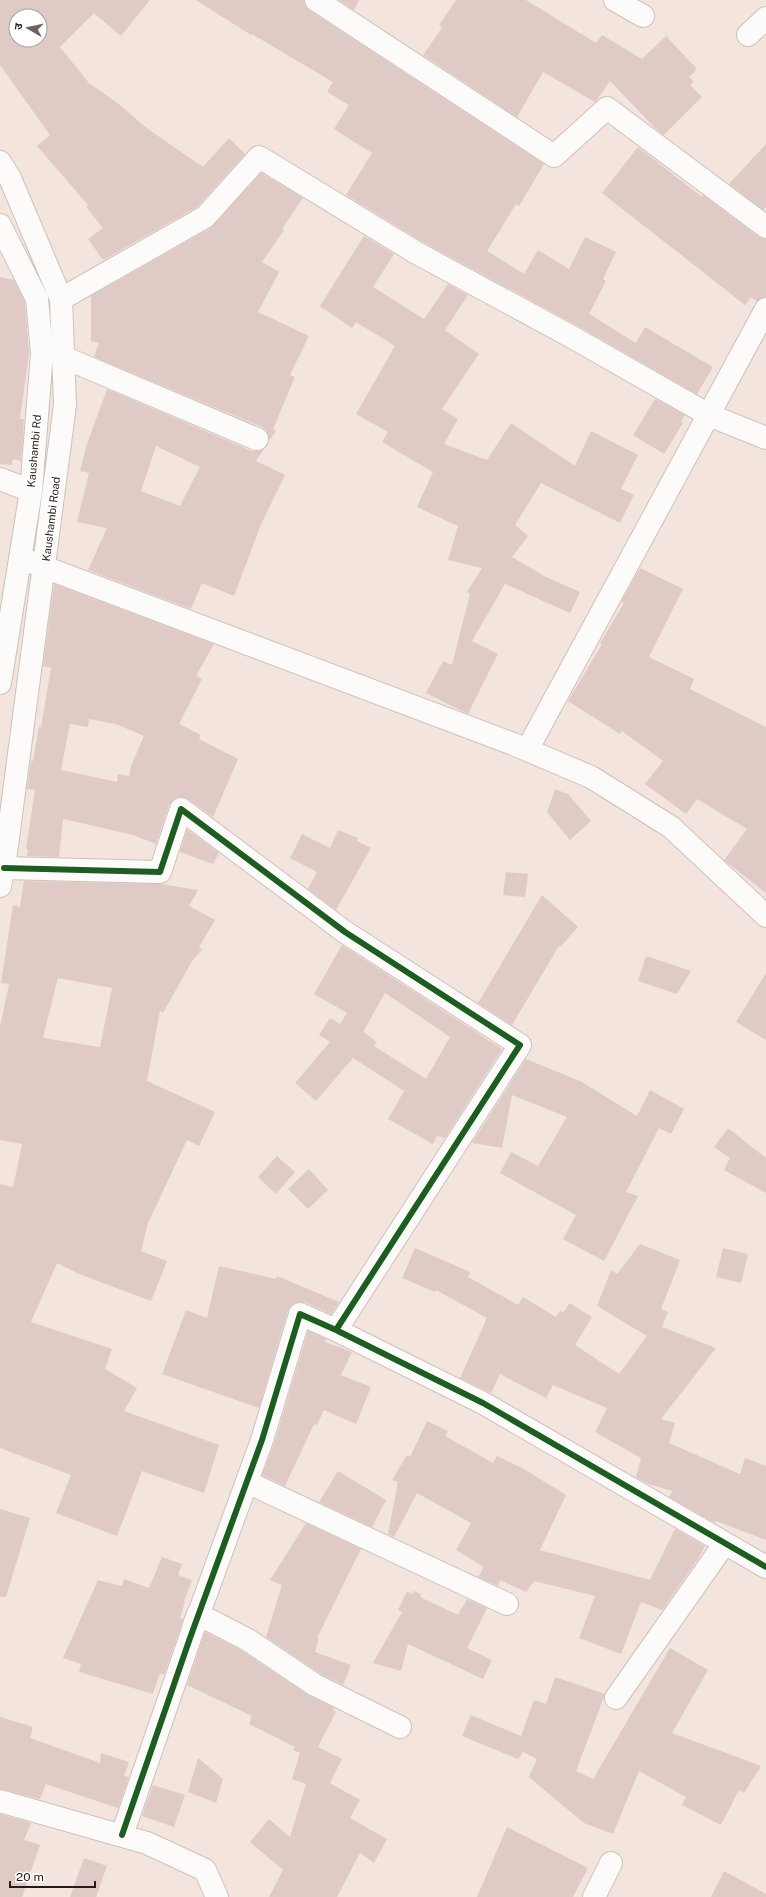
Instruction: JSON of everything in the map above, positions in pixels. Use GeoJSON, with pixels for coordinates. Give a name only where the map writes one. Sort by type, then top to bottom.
{"type":"FeatureCollection","features":[{"type":"Feature","properties":{"kind":"street"},"geometry":{"type":"LineString","coordinates":[[316,0],[554,156],[607,108],[766,227]]}},
{"type":"Feature","properties":{"kind":"street"},"geometry":{"type":"LineString","coordinates":[[615,0],[643,16]]}},
{"type":"Feature","properties":{"kind":"street"},"geometry":{"type":"LineString","coordinates":[[748,35],[766,18]]}},
{"type":"Feature","properties":{"kind":"street"},"geometry":{"type":"LineString","coordinates":[[61,299],[205,217],[259,157],[415,252],[572,337],[709,415],[766,438]]}},
{"type":"Feature","properties":{"kind":"street","name":"Kaushambi Road"},"geometry":{"type":"LineString","coordinates":[[0,162],[10,178],[61,299],[65,405],[45,567],[2,877]]}},
{"type":"Feature","properties":{"kind":"street","name":"Kaushambi Rd"},"geometry":{"type":"LineString","coordinates":[[0,224],[37,299],[42,353],[30,491],[0,683]]}},
{"type":"Feature","properties":{"kind":"street"},"geometry":{"type":"LineString","coordinates":[[527,750],[766,308]]}},
{"type":"Feature","properties":{"kind":"street"},"geometry":{"type":"LineString","coordinates":[[63,357],[257,439]]}},
{"type":"Feature","properties":{"kind":"street"},"geometry":{"type":"LineString","coordinates":[[0,479],[30,491]]}},
{"type":"Feature","properties":{"kind":"street"},"geometry":{"type":"LineString","coordinates":[[20,558],[527,750],[590,777],[670,827],[766,916]]}},
{"type":"Feature","properties":{"kind":"street"},"geometry":{"type":"LineString","coordinates":[[2,877],[160,872],[182,809],[345,932],[520,1045],[336,1330]]}},
{"type":"Feature","properties":{"kind":"street"},"geometry":{"type":"LineString","coordinates":[[190,1638],[262,1440],[300,1314],[336,1330],[483,1403],[766,1567]]}},
{"type":"Feature","properties":{"kind":"street"},"geometry":{"type":"LineString","coordinates":[[247,1482],[508,1604]]}},
{"type":"Feature","properties":{"kind":"street"},"geometry":{"type":"LineString","coordinates":[[616,1698],[725,1543]]}},
{"type":"Feature","properties":{"kind":"street"},"geometry":{"type":"LineString","coordinates":[[122,1835],[198,1614],[248,1640],[315,1685],[400,1727]]}},
{"type":"Feature","properties":{"kind":"street"},"geometry":{"type":"LineString","coordinates":[[0,1801],[147,1843],[205,1870],[217,1897]]}},
{"type":"Feature","properties":{"kind":"street"},"geometry":{"type":"LineString","coordinates":[[594,1897],[611,1863]]}},
{"type":"Feature","properties":{"kind":"building"},"geometry":{"type":"Polygon","coordinates":[[[0,0],[150,0],[121,36],[94,13],[60,47],[89,83],[120,105],[148,129],[203,167],[229,138],[245,154],[197,207],[103,260],[88,239],[103,228],[86,207],[88,205],[37,146],[50,135],[0,65],[0,0]]]}},
{"type":"Feature","properties":{"kind":"building"},"geometry":{"type":"Polygon","coordinates":[[[196,0],[304,0],[305,6],[309,10],[544,164],[519,206],[516,204],[487,251],[524,274],[538,250],[569,269],[585,237],[616,252],[603,279],[606,281],[589,314],[636,343],[645,327],[713,367],[697,394],[578,326],[421,241],[346,195],[372,153],[334,129],[349,105],[327,92],[333,82],[252,34],[251,35],[196,0]]]}},
{"type":"Feature","properties":{"kind":"building"},"geometry":{"type":"Polygon","coordinates":[[[339,0],[359,0],[354,10],[339,0]]]}},
{"type":"Feature","properties":{"kind":"building"},"geometry":{"type":"Polygon","coordinates":[[[456,0],[526,0],[596,43],[602,35],[642,59],[666,36],[697,69],[689,77],[694,82],[690,85],[702,97],[664,135],[655,128],[610,81],[595,102],[543,72],[517,117],[423,55],[442,28],[439,25],[456,0]]]}},
{"type":"Feature","properties":{"kind":"building"},"geometry":{"type":"Polygon","coordinates":[[[766,144],[766,207],[763,210],[729,184],[766,144]]]}},
{"type":"Feature","properties":{"kind":"building"},"geometry":{"type":"Polygon","coordinates":[[[638,147],[702,197],[703,195],[759,237],[766,239],[766,297],[757,301],[751,297],[745,305],[602,193],[638,147]]]}},
{"type":"Feature","properties":{"kind":"building"},"geometry":{"type":"Polygon","coordinates":[[[261,173],[303,198],[282,229],[284,230],[262,262],[279,272],[258,312],[309,336],[290,375],[295,377],[273,429],[276,431],[269,441],[267,432],[262,427],[94,357],[99,343],[91,341],[91,296],[211,228],[261,173]]]}},
{"type":"Feature","properties":{"kind":"building"},"geometry":{"type":"Polygon","coordinates":[[[364,236],[394,254],[373,287],[424,319],[448,284],[468,295],[445,330],[479,354],[442,409],[458,419],[444,444],[487,460],[511,423],[575,466],[591,431],[638,455],[621,489],[634,495],[620,523],[541,483],[515,525],[528,536],[512,557],[544,576],[580,592],[570,613],[505,584],[472,641],[498,654],[468,714],[426,693],[443,661],[452,665],[470,594],[467,592],[482,568],[448,560],[458,526],[417,507],[433,472],[382,442],[388,432],[356,414],[395,346],[356,322],[352,328],[320,306],[364,236]]]}},
{"type":"Feature","properties":{"kind":"building"},"geometry":{"type":"Polygon","coordinates":[[[0,277],[14,280],[25,302],[29,353],[20,419],[24,419],[21,461],[13,459],[12,465],[0,464],[0,277]]]}},
{"type":"Feature","properties":{"kind":"building"},"geometry":{"type":"Polygon","coordinates":[[[107,389],[252,451],[264,449],[256,461],[285,475],[262,522],[234,596],[202,583],[191,609],[88,570],[107,528],[77,522],[89,473],[80,471],[87,444],[107,389]],[[156,446],[141,491],[180,506],[200,467],[156,446]]]}},
{"type":"Feature","properties":{"kind":"building"},"geometry":{"type":"Polygon","coordinates":[[[655,399],[685,415],[681,421],[683,423],[664,454],[633,435],[655,399]]]}},
{"type":"Feature","properties":{"kind":"building"},"geometry":{"type":"Polygon","coordinates":[[[640,568],[683,589],[649,657],[694,679],[690,689],[766,727],[766,893],[724,860],[747,829],[697,799],[686,814],[645,784],[663,761],[622,731],[620,734],[568,701],[602,644],[600,643],[624,603],[621,602],[640,568]]]}},
{"type":"Feature","properties":{"kind":"building"},"geometry":{"type":"Polygon","coordinates":[[[54,584],[214,644],[196,676],[202,679],[179,724],[201,735],[199,739],[238,759],[213,817],[188,799],[177,797],[169,805],[156,844],[133,835],[63,819],[59,857],[27,856],[28,849],[26,849],[35,790],[27,789],[31,761],[33,761],[39,727],[41,727],[51,668],[43,666],[54,584]],[[89,719],[88,727],[70,724],[61,770],[117,782],[118,774],[129,776],[131,766],[144,736],[116,724],[89,719]]]}},
{"type":"Feature","properties":{"kind":"building"},"geometry":{"type":"Polygon","coordinates":[[[555,789],[568,794],[591,821],[570,840],[547,812],[555,789]]]}},
{"type":"Feature","properties":{"kind":"building"},"geometry":{"type":"Polygon","coordinates":[[[187,829],[219,853],[213,864],[180,852],[187,829]]]}},
{"type":"Feature","properties":{"kind":"building"},"geometry":{"type":"Polygon","coordinates":[[[338,830],[358,838],[357,841],[371,848],[336,910],[308,889],[317,872],[290,858],[302,834],[330,848],[338,830]]]}},
{"type":"Feature","properties":{"kind":"building"},"geometry":{"type":"Polygon","coordinates":[[[506,872],[528,874],[525,897],[503,895],[506,872]]]}},
{"type":"Feature","properties":{"kind":"building"},"geometry":{"type":"Polygon","coordinates":[[[24,881],[161,884],[198,890],[189,906],[215,920],[199,947],[202,950],[192,961],[163,1013],[160,1011],[147,1081],[215,1112],[199,1146],[187,1140],[148,1223],[141,1251],[167,1261],[151,1301],[77,1273],[57,1263],[31,1322],[112,1349],[105,1369],[137,1388],[124,1411],[219,1445],[204,1493],[142,1471],[117,1536],[56,1513],[71,1475],[0,1448],[0,1184],[13,1187],[22,1144],[0,1140],[0,1027],[9,984],[1,983],[13,905],[20,907],[24,881]],[[58,978],[43,1038],[100,1047],[112,988],[58,978]]]}},
{"type":"Feature","properties":{"kind":"building"},"geometry":{"type":"Polygon","coordinates":[[[542,895],[578,927],[560,947],[559,946],[512,1025],[478,1003],[542,895]]]}},
{"type":"Feature","properties":{"kind":"building"},"geometry":{"type":"Polygon","coordinates":[[[342,945],[502,1049],[445,1138],[437,1136],[433,1144],[388,1119],[404,1091],[353,1058],[316,1101],[295,1083],[330,1042],[319,1035],[330,1018],[340,1024],[347,1013],[314,994],[342,945]],[[385,993],[363,1032],[377,1042],[374,1046],[426,1079],[450,1037],[385,993]]]}},
{"type":"Feature","properties":{"kind":"building"},"geometry":{"type":"Polygon","coordinates":[[[646,956],[691,971],[677,994],[638,981],[646,956]]]}},
{"type":"Feature","properties":{"kind":"building"},"geometry":{"type":"Polygon","coordinates":[[[766,973],[766,1040],[736,1022],[766,973]]]}},
{"type":"Feature","properties":{"kind":"building"},"geometry":{"type":"Polygon","coordinates":[[[526,1059],[580,1081],[637,1116],[650,1090],[684,1109],[671,1134],[659,1128],[626,1192],[638,1196],[604,1261],[563,1239],[576,1215],[500,1173],[511,1152],[538,1166],[567,1117],[512,1095],[502,1148],[472,1143],[526,1059]]]}},
{"type":"Feature","properties":{"kind":"building"},"geometry":{"type":"Polygon","coordinates":[[[728,1128],[766,1158],[766,1193],[724,1170],[730,1158],[714,1147],[728,1128]]]}},
{"type":"Feature","properties":{"kind":"building"},"geometry":{"type":"Polygon","coordinates":[[[277,1156],[295,1172],[276,1194],[258,1177],[277,1156]]]}},
{"type":"Feature","properties":{"kind":"building"},"geometry":{"type":"Polygon","coordinates":[[[309,1169],[328,1190],[308,1209],[288,1189],[309,1169]]]}},
{"type":"Feature","properties":{"kind":"building"},"geometry":{"type":"Polygon","coordinates":[[[640,1244],[680,1260],[661,1309],[668,1312],[662,1327],[716,1348],[661,1419],[675,1423],[669,1443],[740,1474],[745,1458],[766,1466],[766,1540],[716,1521],[715,1523],[669,1497],[673,1491],[648,1484],[636,1477],[641,1458],[595,1432],[607,1408],[553,1385],[546,1398],[500,1374],[491,1393],[460,1378],[487,1318],[436,1290],[435,1292],[402,1278],[415,1248],[470,1272],[468,1277],[518,1305],[523,1297],[556,1317],[560,1311],[564,1312],[569,1303],[592,1317],[575,1345],[619,1374],[647,1336],[597,1306],[611,1270],[617,1274],[640,1244]]]}},
{"type":"Feature","properties":{"kind":"building"},"geometry":{"type":"Polygon","coordinates":[[[723,1248],[748,1254],[741,1283],[716,1277],[723,1248]]]}},
{"type":"Feature","properties":{"kind":"building"},"geometry":{"type":"Polygon","coordinates":[[[219,1266],[276,1279],[277,1276],[339,1302],[331,1314],[305,1302],[298,1302],[292,1305],[288,1310],[259,1408],[162,1374],[186,1310],[207,1318],[219,1266]]]}},
{"type":"Feature","properties":{"kind":"building"},"geometry":{"type":"Polygon","coordinates":[[[308,1331],[326,1339],[325,1342],[352,1352],[341,1375],[371,1387],[356,1424],[324,1410],[317,1425],[314,1424],[285,1486],[262,1475],[274,1444],[308,1331]]]}},
{"type":"Feature","properties":{"kind":"building"},"geometry":{"type":"Polygon","coordinates":[[[427,1421],[448,1431],[445,1436],[493,1463],[497,1456],[524,1469],[566,1495],[540,1550],[650,1580],[675,1529],[705,1546],[698,1559],[662,1610],[641,1602],[621,1654],[579,1638],[595,1596],[534,1581],[526,1592],[500,1580],[498,1586],[478,1577],[484,1567],[456,1550],[471,1523],[417,1493],[394,1537],[388,1534],[398,1482],[392,1480],[407,1455],[410,1457],[427,1421]]]}},
{"type":"Feature","properties":{"kind":"building"},"geometry":{"type":"Polygon","coordinates":[[[338,1471],[386,1500],[372,1527],[319,1502],[338,1471]]]}},
{"type":"Feature","properties":{"kind":"building"},"geometry":{"type":"Polygon","coordinates":[[[0,1509],[30,1518],[6,1597],[0,1597],[0,1509]]]}},
{"type":"Feature","properties":{"kind":"building"},"geometry":{"type":"Polygon","coordinates":[[[306,1523],[361,1549],[317,1638],[319,1638],[315,1652],[351,1665],[343,1685],[321,1674],[266,1637],[282,1585],[270,1580],[306,1523]]]}},
{"type":"Feature","properties":{"kind":"building"},"geometry":{"type":"Polygon","coordinates":[[[162,1557],[182,1564],[178,1575],[192,1580],[184,1601],[185,1602],[180,1618],[183,1619],[181,1626],[164,1675],[160,1673],[153,1694],[79,1672],[81,1664],[63,1658],[98,1580],[122,1586],[124,1579],[149,1588],[162,1557]]]}},
{"type":"Feature","properties":{"kind":"building"},"geometry":{"type":"Polygon","coordinates":[[[407,1591],[412,1594],[414,1591],[421,1594],[420,1597],[458,1615],[467,1599],[487,1608],[467,1648],[492,1660],[483,1679],[408,1644],[401,1671],[373,1663],[402,1612],[398,1610],[407,1591]]]}},
{"type":"Feature","properties":{"kind":"building"},"geometry":{"type":"Polygon","coordinates":[[[205,1632],[242,1651],[308,1695],[334,1708],[333,1710],[336,1712],[318,1747],[342,1759],[330,1783],[360,1800],[350,1818],[387,1839],[374,1863],[360,1853],[337,1897],[269,1897],[283,1870],[250,1842],[269,1819],[290,1837],[306,1784],[292,1779],[300,1753],[293,1750],[295,1747],[249,1724],[252,1716],[187,1685],[205,1632]]]}},
{"type":"Feature","properties":{"kind":"building"},"geometry":{"type":"Polygon","coordinates":[[[670,1648],[708,1670],[672,1733],[761,1766],[744,1793],[739,1790],[721,1825],[682,1805],[686,1797],[639,1771],[613,1834],[584,1823],[529,1777],[537,1759],[523,1752],[518,1759],[462,1736],[471,1715],[521,1736],[534,1700],[546,1704],[555,1677],[605,1694],[576,1771],[593,1779],[670,1648]]]}},
{"type":"Feature","properties":{"kind":"building"},"geometry":{"type":"Polygon","coordinates":[[[0,1717],[33,1727],[30,1738],[100,1763],[101,1753],[129,1762],[124,1776],[129,1777],[118,1808],[46,1784],[40,1799],[0,1789],[0,1717]]]}},
{"type":"Feature","properties":{"kind":"building"},"geometry":{"type":"Polygon","coordinates":[[[198,1758],[223,1779],[216,1803],[188,1792],[198,1758]]]}},
{"type":"Feature","properties":{"kind":"building"},"geometry":{"type":"Polygon","coordinates":[[[153,1785],[185,1795],[174,1827],[142,1816],[153,1785]]]}},
{"type":"Feature","properties":{"kind":"building"},"geometry":{"type":"Polygon","coordinates":[[[0,1814],[31,1823],[24,1840],[40,1845],[22,1897],[0,1897],[0,1814]]]}},
{"type":"Feature","properties":{"kind":"building"},"geometry":{"type":"Polygon","coordinates":[[[507,1827],[588,1868],[573,1897],[477,1897],[507,1827]]]}},
{"type":"Feature","properties":{"kind":"building"},"geometry":{"type":"Polygon","coordinates":[[[84,1858],[107,1866],[96,1897],[70,1897],[84,1858]]]}},
{"type":"Feature","properties":{"kind":"building"},"geometry":{"type":"Polygon","coordinates":[[[724,1871],[766,1894],[766,1897],[711,1897],[724,1871]]]}},
{"type":"Feature","properties":{"kind":"cycle path"},"geometry":{"type":"LineString","coordinates":[[4,868],[160,872],[181,809],[345,932],[520,1045],[336,1330]]}},
{"type":"Feature","properties":{"kind":"cycle path"},"geometry":{"type":"LineString","coordinates":[[122,1835],[190,1638],[262,1440],[300,1314],[336,1330],[483,1403],[766,1567]]}}]}
